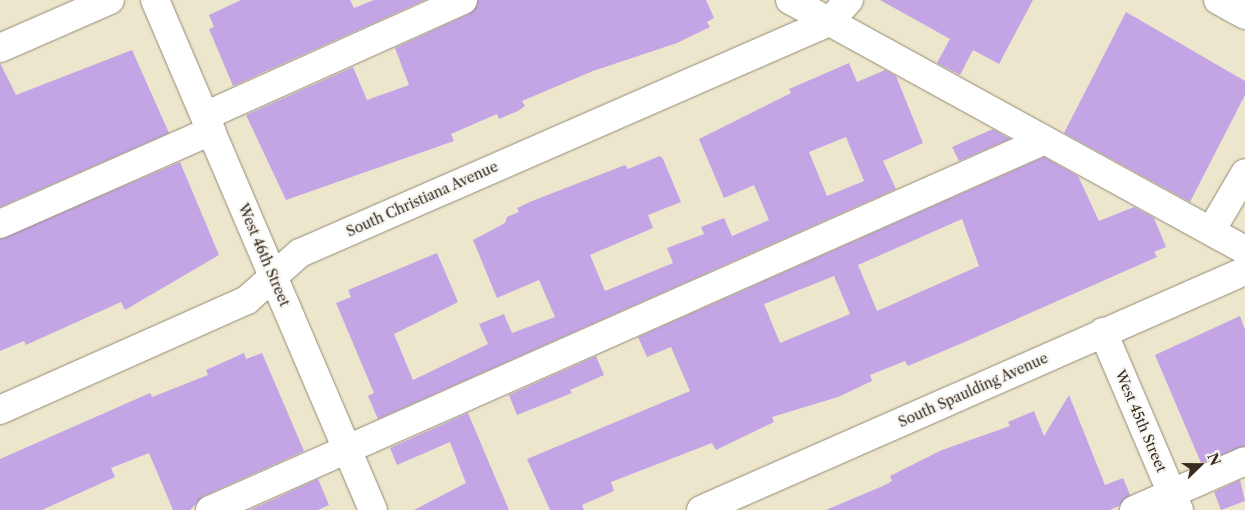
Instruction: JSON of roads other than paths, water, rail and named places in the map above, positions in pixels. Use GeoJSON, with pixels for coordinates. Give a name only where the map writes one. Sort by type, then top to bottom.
{"type":"FeatureCollection","features":[{"type":"Feature","properties":{"kind":"street"},"geometry":{"type":"LineString","coordinates":[[0,48],[110,0]]}},
{"type":"Feature","properties":{"kind":"street","name":"West 46th Street"},"geometry":{"type":"LineString","coordinates":[[155,0],[373,510]]}},
{"type":"Feature","properties":{"kind":"street"},"geometry":{"type":"LineString","coordinates":[[0,224],[463,0]]}},
{"type":"Feature","properties":{"kind":"street"},"geometry":{"type":"LineString","coordinates":[[790,0],[1245,250]]}},
{"type":"Feature","properties":{"kind":"street","name":"South Christiana Avenue"},"geometry":{"type":"LineString","coordinates":[[0,410],[247,300],[300,253],[829,22],[849,0]]}},
{"type":"Feature","properties":{"kind":"street"},"geometry":{"type":"LineString","coordinates":[[1218,0],[1245,15]]}},
{"type":"Feature","properties":{"kind":"street"},"geometry":{"type":"LineString","coordinates":[[210,510],[1045,140]]}},
{"type":"Feature","properties":{"kind":"street"},"geometry":{"type":"LineString","coordinates":[[1211,232],[1236,208],[1245,172]]}},
{"type":"Feature","properties":{"kind":"street","name":"South Spaulding Avenue"},"geometry":{"type":"LineString","coordinates":[[701,510],[1245,271]]}},
{"type":"Feature","properties":{"kind":"street","name":"West 45th Street"},"geometry":{"type":"LineString","coordinates":[[1103,332],[1176,502]]}},
{"type":"Feature","properties":{"kind":"street"},"geometry":{"type":"LineString","coordinates":[[1134,510],[1176,502],[1245,461]]}}]}
